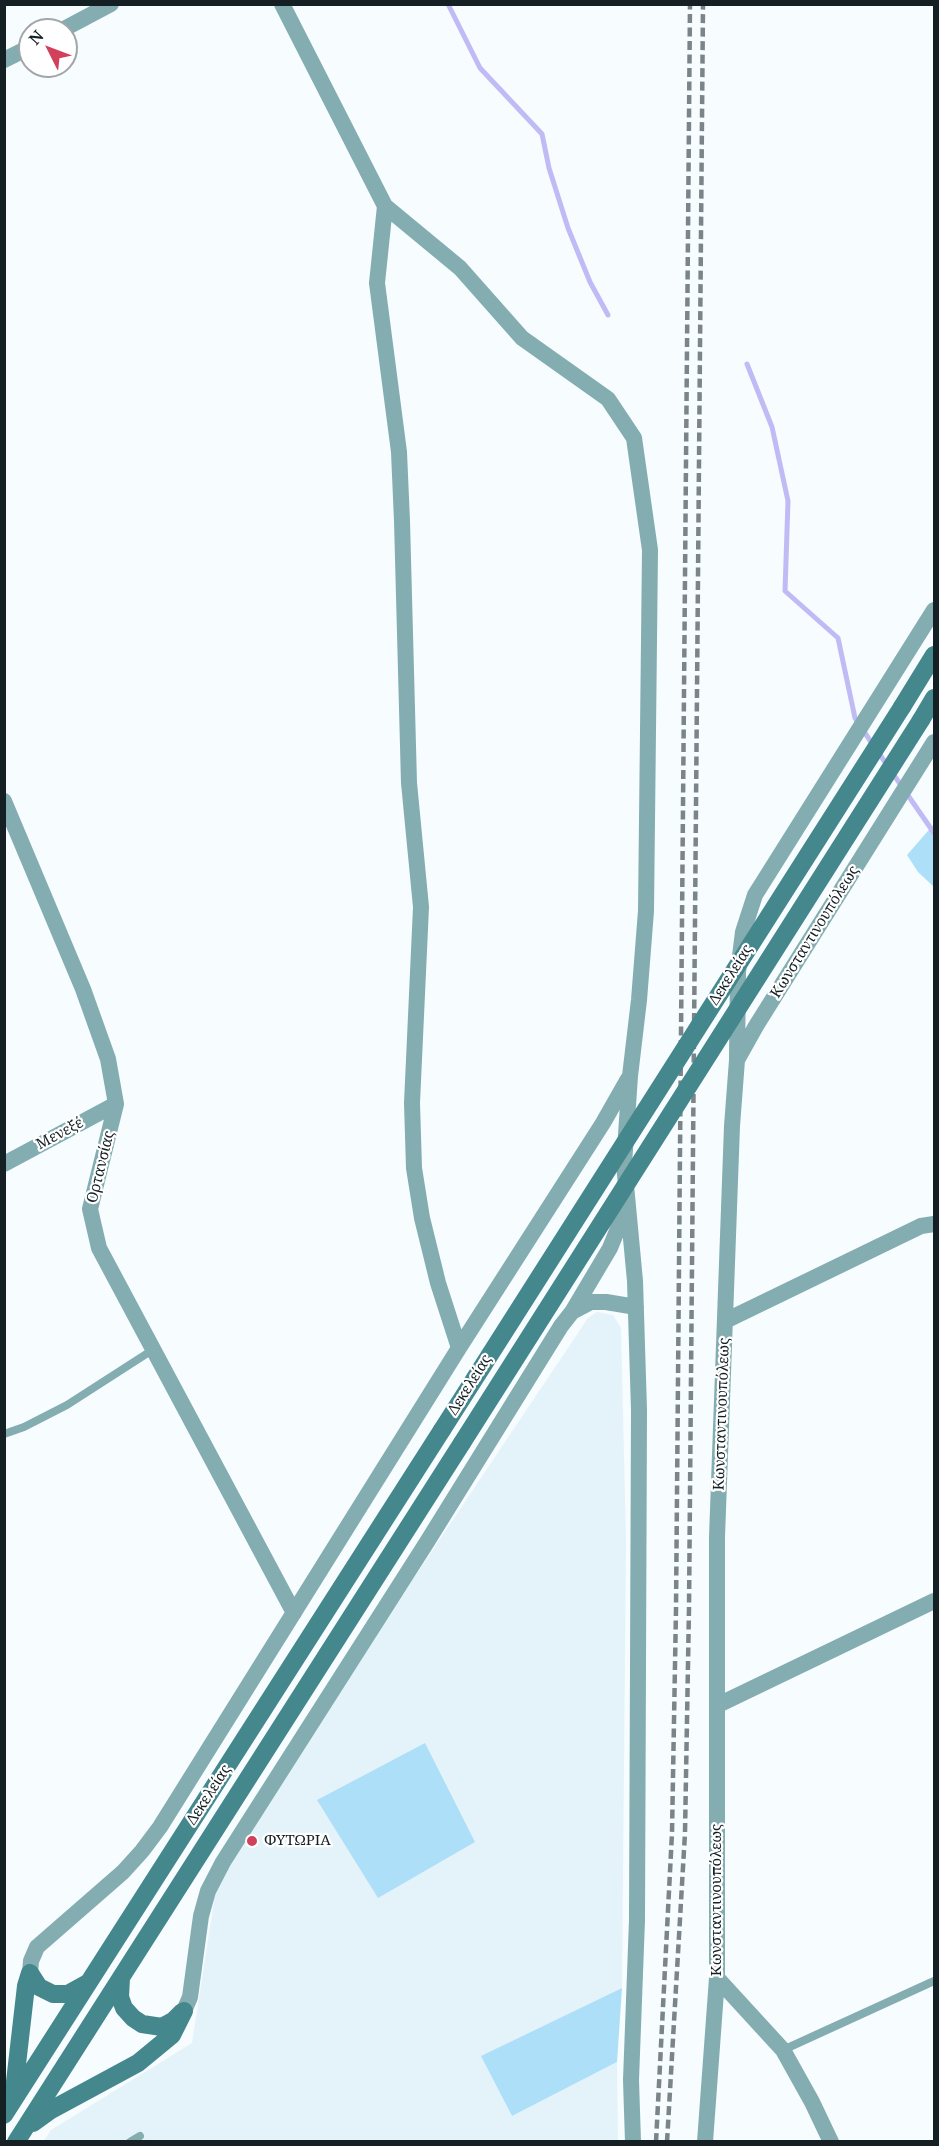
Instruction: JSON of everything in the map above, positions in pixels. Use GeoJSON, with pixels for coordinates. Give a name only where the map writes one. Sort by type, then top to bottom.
{"type":"FeatureCollection","features":[{"type":"Feature","properties":{"kind":"main road","name":"Δεκελείας"},"geometry":{"type":"LineString","coordinates":[[8,2110],[934,655]]}},
{"type":"Feature","properties":{"kind":"main road","name":"Δεκελείας"},"geometry":{"type":"LineString","coordinates":[[19,2137],[934,698]]}},
{"type":"Feature","properties":{"kind":"main road"},"geometry":{"type":"LineString","coordinates":[[30,1973],[39,1987],[52,1994],[68,1994],[90,1982]]}},
{"type":"Feature","properties":{"kind":"main road"},"geometry":{"type":"LineString","coordinates":[[8,2110],[26,1986],[30,1973]]}},
{"type":"Feature","properties":{"kind":"main road"},"geometry":{"type":"LineString","coordinates":[[121,1978],[120,1997],[124,2008],[142,2024],[162,2026],[173,2021],[183,2011]]}},
{"type":"Feature","properties":{"kind":"main road"},"geometry":{"type":"LineString","coordinates":[[19,2137],[51,2110],[147,2056],[172,2035],[183,2011]]}},
{"type":"Feature","properties":{"kind":"street"},"geometry":{"type":"LineString","coordinates":[[78,22],[111,4]]}},
{"type":"Feature","properties":{"kind":"street"},"geometry":{"type":"LineString","coordinates":[[282,4],[384,206],[460,268],[522,338],[608,399],[634,438],[650,550],[646,911],[624,1164],[635,1281],[639,1410],[637,1920],[631,2080],[633,2142]]}},
{"type":"Feature","properties":{"kind":"street"},"geometry":{"type":"LineString","coordinates":[[4,60],[18,53]]}},
{"type":"Feature","properties":{"kind":"street"},"geometry":{"type":"LineString","coordinates":[[384,206],[377,283],[399,452],[409,783],[421,907],[412,1103],[414,1168],[422,1218],[438,1283],[459,1348]]}},
{"type":"Feature","properties":{"kind":"street"},"geometry":{"type":"LineString","coordinates":[[737,1060],[738,972],[744,933],[755,895],[934,610]]}},
{"type":"Feature","properties":{"kind":"street","name":"Κωνσταντινουπόλεως"},"geometry":{"type":"LineString","coordinates":[[705,2142],[717,1978],[717,1537],[732,1126],[737,1060],[934,742]]}},
{"type":"Feature","properties":{"kind":"street","name":"Ορτανσίας"},"geometry":{"type":"LineString","coordinates":[[4,801],[87,999],[108,1059],[116,1104],[90,1209],[99,1248],[294,1613]]}},
{"type":"Feature","properties":{"kind":"street"},"geometry":{"type":"LineString","coordinates":[[738,972],[789,974]]}},
{"type":"Feature","properties":{"kind":"street"},"geometry":{"type":"LineString","coordinates":[[30,1973],[30,1961],[37,1947],[123,1872],[148,1843],[603,1123],[630,1076]]}},
{"type":"Feature","properties":{"kind":"street","name":"Μενεξέ"},"geometry":{"type":"LineString","coordinates":[[4,1164],[116,1104]]}},
{"type":"Feature","properties":{"kind":"street"},"geometry":{"type":"LineString","coordinates":[[183,2011],[190,1997],[201,1916],[208,1891],[219,1869],[572,1312],[610,1248],[628,1204]]}},
{"type":"Feature","properties":{"kind":"street"},"geometry":{"type":"LineString","coordinates":[[725,1321],[921,1226],[934,1224]]}},
{"type":"Feature","properties":{"kind":"street"},"geometry":{"type":"LineString","coordinates":[[572,1312],[591,1302],[636,1307]]}},
{"type":"Feature","properties":{"kind":"street"},"geometry":{"type":"LineString","coordinates":[[718,1705],[934,1601]]}},
{"type":"Feature","properties":{"kind":"street"},"geometry":{"type":"LineString","coordinates":[[717,1978],[783,2050],[831,2142]]}},
{"type":"Feature","properties":{"kind":"lane"},"geometry":{"type":"LineString","coordinates":[[4,1434],[24,1427],[67,1405],[154,1349]]}},
{"type":"Feature","properties":{"kind":"lane"},"geometry":{"type":"LineString","coordinates":[[783,2050],[934,1981]]}},
{"type":"Feature","properties":{"kind":"lane"},"geometry":{"type":"LineString","coordinates":[[130,2142],[140,2136]]}},
{"type":"Feature","properties":{"kind":"shaded area"},"geometry":{"type":"Polygon","coordinates":[[[934,824],[934,887],[918,872],[907,855],[934,824]]]}},
{"type":"Feature","properties":{"kind":"shaded area"},"geometry":{"type":"Polygon","coordinates":[[[597,1312],[613,1315],[621,1328],[626,1542],[622,1988],[482,2056],[512,2116],[617,2062],[618,2141],[43,2142],[51,2130],[192,2043],[219,1869],[588,1318],[597,1312]]]}},
{"type":"Feature","properties":{"kind":"shaded area"},"geometry":{"type":"Polygon","coordinates":[[[425,1743],[475,1842],[378,1898],[317,1800],[425,1743]]]}},
{"type":"Feature","properties":{"kind":"shaded area"},"geometry":{"type":"Polygon","coordinates":[[[622,1988],[617,2062],[512,2116],[481,2056],[622,1988]]]}},
{"type":"Feature","properties":{"kind":"waterway"},"geometry":{"type":"LineString","coordinates":[[448,4],[480,68],[542,134],[549,168],[568,228],[590,282],[608,315]]}},
{"type":"Feature","properties":{"kind":"waterway"},"geometry":{"type":"LineString","coordinates":[[747,364],[772,427],[788,501],[785,591],[838,638],[855,718],[873,745]]}},
{"type":"Feature","properties":{"kind":"waterway"},"geometry":{"type":"LineString","coordinates":[[878,752],[934,833]]}},
{"type":"Feature","properties":{"kind":"railway"},"geometry":{"type":"LineString","coordinates":[[656,2142],[672,1833],[676,1609],[690,4]]}},
{"type":"Feature","properties":{"kind":"railway"},"geometry":{"type":"LineString","coordinates":[[667,2142],[685,1833],[689,1608],[703,4]]}},
{"type":"Feature","properties":{"kind":"place","name":"ΦΥΤΩΡΙΑ"},"geometry":{"type":"Point","coordinates":[252,1841]}}]}
